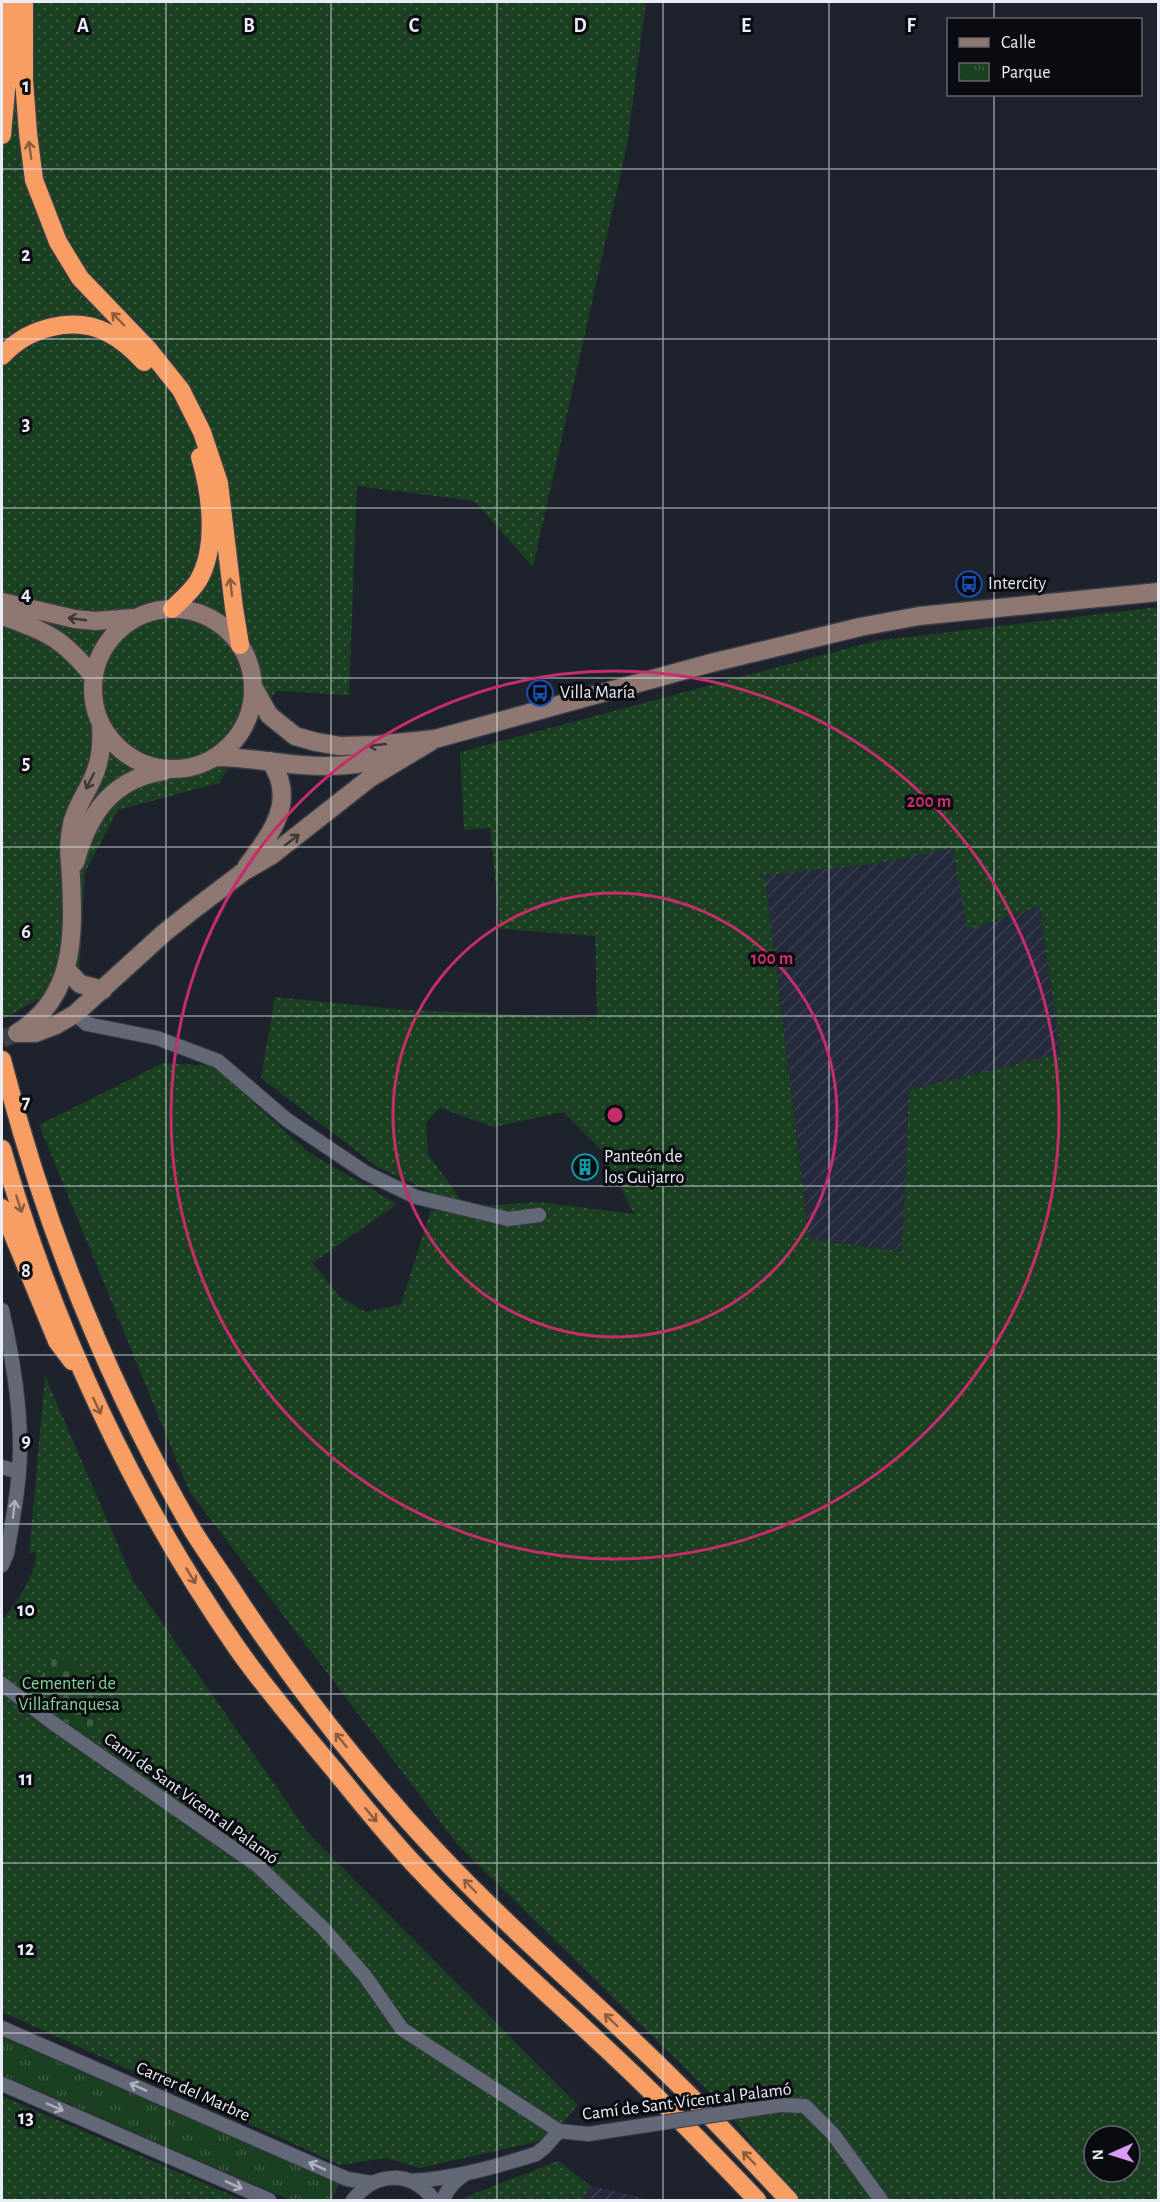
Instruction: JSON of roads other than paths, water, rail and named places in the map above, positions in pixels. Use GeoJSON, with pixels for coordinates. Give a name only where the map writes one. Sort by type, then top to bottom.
{"type":"FeatureCollection","features":[{"type":"Feature","properties":{"kind":"highway"},"geometry":{"type":"LineString","coordinates":[[2,135],[10,46],[11,2]]}},
{"type":"Feature","properties":{"kind":"highway"},"geometry":{"type":"LineString","coordinates":[[24,2],[24,80],[34,180],[58,242],[80,278],[149,350],[181,390],[202,432],[219,483],[240,645]]}},
{"type":"Feature","properties":{"kind":"highway"},"geometry":{"type":"LineString","coordinates":[[2,356],[24,337],[44,329],[66,325],[89,327],[107,333],[123,343],[156,374],[170,394],[185,418],[201,459],[209,503],[210,525],[205,566],[197,582],[172,609]]}},
{"type":"Feature","properties":{"kind":"highway"},"geometry":{"type":"LineString","coordinates":[[2,1060],[34,1177],[54,1235],[114,1378],[153,1459],[195,1534],[291,1676],[342,1742],[435,1850],[534,1949],[678,2083],[789,2200]]}},
{"type":"Feature","properties":{"kind":"highway"},"geometry":{"type":"LineString","coordinates":[[2,1149],[28,1232],[84,1377],[132,1475],[236,1647],[278,1704],[378,1823],[428,1878],[633,2074],[757,2200]]}},
{"type":"Feature","properties":{"kind":"highway"},"geometry":{"type":"LineString","coordinates":[[2,1208],[57,1341],[84,1377]]}},
{"type":"Feature","properties":{"kind":"main road"},"geometry":{"type":"LineString","coordinates":[[217,757],[236,757],[303,766],[371,762],[428,743],[711,663],[823,627],[913,605],[1057,589],[1158,581]]}},
{"type":"Feature","properties":{"kind":"main road"},"geometry":{"type":"LineString","coordinates":[[711,663],[860,627],[919,616],[1158,592]]}},
{"type":"Feature","properties":{"kind":"main road"},"geometry":{"type":"LineString","coordinates":[[2,602],[75,619],[95,621],[135,618]]}},
{"type":"Feature","properties":{"kind":"main road"},"geometry":{"type":"LineString","coordinates":[[71,876],[88,825],[112,794],[145,774],[186,769],[202,765],[217,757],[235,741],[248,720],[254,688],[250,666],[240,645],[222,625],[211,618],[185,609],[153,611],[135,618],[120,629],[108,642],[99,659],[94,676],[95,710],[110,739],[122,752],[137,761],[169,770]]}},
{"type":"Feature","properties":{"kind":"main road"},"geometry":{"type":"LineString","coordinates":[[2,616],[53,637],[67,647],[94,676]]}},
{"type":"Feature","properties":{"kind":"main road"},"geometry":{"type":"LineString","coordinates":[[254,688],[269,715],[279,726],[295,736],[316,742],[359,746],[428,743]]}},
{"type":"Feature","properties":{"kind":"main road"},"geometry":{"type":"LineString","coordinates":[[101,725],[101,750],[96,771],[72,822],[68,849],[72,930],[66,969],[58,988],[39,1017],[18,1033],[35,1033],[75,1014],[164,933],[243,872],[272,855],[370,778],[428,743]]}},
{"type":"Feature","properties":{"kind":"main road"},"geometry":{"type":"LineString","coordinates":[[243,872],[274,827],[280,811],[282,784],[278,772],[270,761]]}},
{"type":"Feature","properties":{"kind":"main road"},"geometry":{"type":"LineString","coordinates":[[66,969],[80,984],[104,990]]}},
{"type":"Feature","properties":{"kind":"street"},"geometry":{"type":"LineString","coordinates":[[75,1014],[87,1024],[157,1038],[218,1061],[287,1120],[366,1173],[416,1197],[508,1219],[539,1215]]}},
{"type":"Feature","properties":{"kind":"street"},"geometry":{"type":"LineString","coordinates":[[2,1310],[5,1342],[18,1414],[20,1447],[19,1472],[8,1553],[2,1565]]}},
{"type":"Feature","properties":{"kind":"street"},"geometry":{"type":"LineString","coordinates":[[2,1467],[19,1472]]}},
{"type":"Feature","properties":{"kind":"street","name":"Camí de Sant Vicent al Palamó"},"geometry":{"type":"LineString","coordinates":[[2,1684],[53,1724],[257,1865],[323,1928],[366,1976],[402,2029],[559,2131],[588,2134],[780,2105],[805,2106],[833,2134],[881,2200]]}},
{"type":"Feature","properties":{"kind":"street","name":"Carrer del Marbre"},"geometry":{"type":"LineString","coordinates":[[2,2028],[346,2179],[372,2183],[384,2179],[397,2178],[410,2181],[465,2174],[536,2154],[559,2131]]}},
{"type":"Feature","properties":{"kind":"street"},"geometry":{"type":"LineString","coordinates":[[2,2084],[269,2200]]}},
{"type":"Feature","properties":{"kind":"street"},"geometry":{"type":"LineString","coordinates":[[443,2200],[446,2192],[456,2180],[465,2174]]}},
{"type":"Feature","properties":{"kind":"street"},"geometry":{"type":"LineString","coordinates":[[410,2181],[420,2186],[434,2200]]}},
{"type":"Feature","properties":{"kind":"street"},"geometry":{"type":"LineString","coordinates":[[353,2200],[372,2183]]}},
{"type":"Feature","properties":{"kind":"tunnel"},"geometry":{"type":"LineString","coordinates":[[2,1039],[17,1033]]}},
{"type":"Feature","properties":{"kind":"place","name":"Intercity"},"geometry":{"type":"Point","coordinates":[969,584]}},
{"type":"Feature","properties":{"kind":"place","name":"Villa María"},"geometry":{"type":"Point","coordinates":[540,693]}},
{"type":"Feature","properties":{"kind":"place","name":"Panteón de los Guijarro"},"geometry":{"type":"Point","coordinates":[585,1167]}},
{"type":"Feature","properties":{"kind":"park label","name":"Cementeri de Villafranquesa"},"geometry":{"type":"Point","coordinates":[69,1694]}}]}
